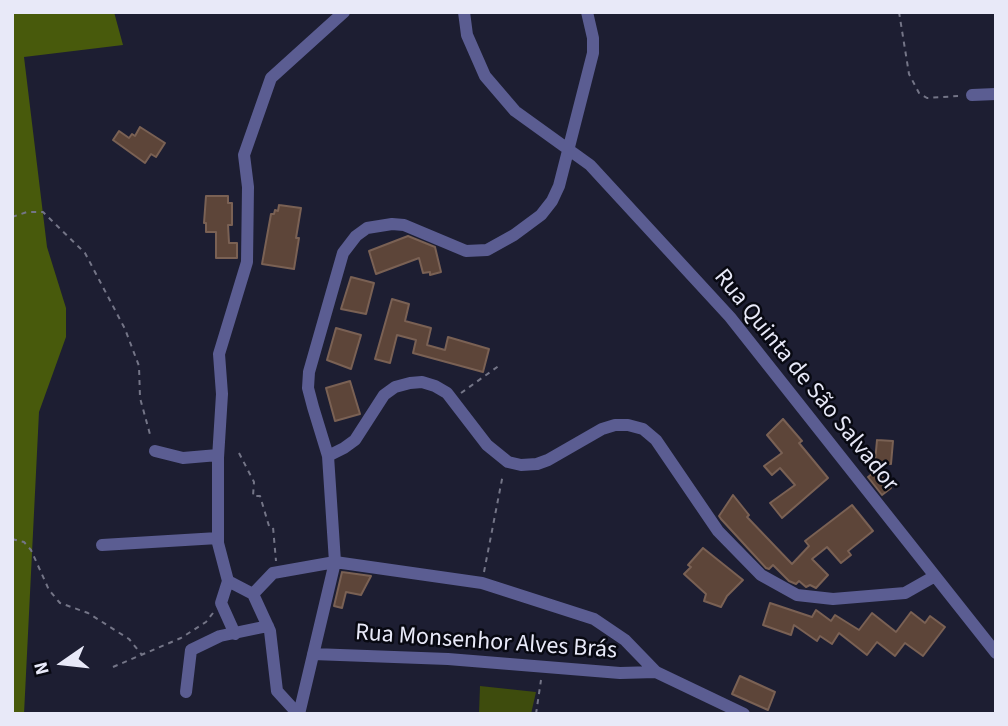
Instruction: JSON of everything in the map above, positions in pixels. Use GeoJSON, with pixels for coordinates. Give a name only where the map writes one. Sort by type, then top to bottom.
{"type":"FeatureCollection","features":[{"type":"Feature","properties":{"kind":"street"},"geometry":{"type":"LineString","coordinates":[[235,634],[221,603],[228,581],[218,538],[218,456],[222,394],[219,354],[247,262],[248,187],[244,155],[271,78],[344,12]]}},
{"type":"Feature","properties":{"kind":"street","name":"Rua Quinta de São Salvador"},"geometry":{"type":"LineString","coordinates":[[464,12],[467,35],[485,76],[515,111],[590,165],[730,317],[996,653]]}},
{"type":"Feature","properties":{"kind":"street"},"geometry":{"type":"LineString","coordinates":[[299,714],[335,562],[328,456],[308,388],[309,372],[343,253],[356,236],[367,228],[392,224],[404,225],[466,251],[487,250],[541,215],[559,186],[593,53],[593,38],[587,12]]}},
{"type":"Feature","properties":{"kind":"street"},"geometry":{"type":"LineString","coordinates":[[972,95],[996,94]]}},
{"type":"Feature","properties":{"kind":"street"},"geometry":{"type":"LineString","coordinates":[[328,456],[344,449],[355,440],[384,395],[395,387],[422,382],[447,393],[487,445],[508,462],[520,465],[548,460],[615,425],[643,429],[656,440],[718,531],[761,575],[778,587],[797,595],[833,599],[905,593],[935,576]]}},
{"type":"Feature","properties":{"kind":"street"},"geometry":{"type":"LineString","coordinates":[[155,451],[183,458],[218,456]]}},
{"type":"Feature","properties":{"kind":"street"},"geometry":{"type":"LineString","coordinates":[[102,545],[218,538]]}},
{"type":"Feature","properties":{"kind":"street"},"geometry":{"type":"LineString","coordinates":[[253,594],[273,573],[335,562],[482,583],[594,619],[625,640],[656,672],[744,714]]}},
{"type":"Feature","properties":{"kind":"street"},"geometry":{"type":"LineString","coordinates":[[228,581],[253,594],[268,626],[277,691],[299,714]]}},
{"type":"Feature","properties":{"kind":"street"},"geometry":{"type":"LineString","coordinates":[[186,692],[191,650],[220,636],[268,626]]}},
{"type":"Feature","properties":{"kind":"street","name":"Rua Monsenhor Alves Brás"},"geometry":{"type":"LineString","coordinates":[[313,654],[448,659],[620,673],[656,672]]}},
{"type":"Feature","properties":{"kind":"path"},"geometry":{"type":"LineString","coordinates":[[899,12],[909,74],[919,93],[927,98],[972,95]]}},
{"type":"Feature","properties":{"kind":"path"},"geometry":{"type":"LineString","coordinates":[[12,217],[27,212],[43,212],[85,253],[125,329],[139,366],[140,398],[155,451]]}},
{"type":"Feature","properties":{"kind":"path"},"geometry":{"type":"LineString","coordinates":[[460,394],[500,365]]}},
{"type":"Feature","properties":{"kind":"path"},"geometry":{"type":"LineString","coordinates":[[239,453],[254,482],[253,496],[260,496],[269,526],[273,527],[276,560],[273,573]]}},
{"type":"Feature","properties":{"kind":"path"},"geometry":{"type":"LineString","coordinates":[[482,583],[504,468],[508,462]]}},
{"type":"Feature","properties":{"kind":"path"},"geometry":{"type":"LineString","coordinates":[[12,539],[24,542],[49,590],[60,603],[88,614],[129,639],[142,654]]}},
{"type":"Feature","properties":{"kind":"path"},"geometry":{"type":"LineString","coordinates":[[113,667],[181,638],[206,622],[221,603]]}},
{"type":"Feature","properties":{"kind":"path"},"geometry":{"type":"LineString","coordinates":[[536,714],[542,668]]}},
{"type":"Feature","properties":{"kind":"green space"},"geometry":{"type":"Polygon","coordinates":[[[12,12],[114,12],[123,45],[24,57],[47,247],[66,308],[66,337],[39,412],[24,714],[12,714],[12,12]]]}},
{"type":"Feature","properties":{"kind":"green space"},"geometry":{"type":"Polygon","coordinates":[[[480,686],[536,692],[531,714],[479,714],[480,686]]]}},
{"type":"Feature","properties":{"kind":"building"},"geometry":{"type":"Polygon","coordinates":[[[140,127],[165,143],[156,157],[151,154],[145,163],[113,140],[119,131],[129,138],[132,134],[135,136],[140,127]]]}},
{"type":"Feature","properties":{"kind":"building"},"geometry":{"type":"Polygon","coordinates":[[[206,196],[228,196],[228,203],[232,203],[232,225],[228,225],[229,243],[237,243],[237,258],[216,258],[216,232],[206,232],[204,223],[206,196]]]}},
{"type":"Feature","properties":{"kind":"building"},"geometry":{"type":"Polygon","coordinates":[[[279,205],[301,208],[294,269],[262,264],[271,214],[274,214],[275,210],[278,211],[279,205]]]}},
{"type":"Feature","properties":{"kind":"building"},"geometry":{"type":"Polygon","coordinates":[[[408,236],[435,247],[441,272],[430,275],[430,272],[423,273],[419,258],[376,274],[369,251],[408,236]]]}},
{"type":"Feature","properties":{"kind":"building"},"geometry":{"type":"Polygon","coordinates":[[[351,277],[374,283],[366,314],[341,309],[351,277]]]}},
{"type":"Feature","properties":{"kind":"building"},"geometry":{"type":"Polygon","coordinates":[[[392,299],[409,304],[405,321],[431,328],[427,345],[445,350],[448,337],[489,349],[483,372],[413,353],[416,340],[397,335],[390,363],[375,359],[392,299]]]}},
{"type":"Feature","properties":{"kind":"building"},"geometry":{"type":"Polygon","coordinates":[[[336,328],[361,335],[351,369],[327,360],[336,328]]]}},
{"type":"Feature","properties":{"kind":"building"},"geometry":{"type":"Polygon","coordinates":[[[350,381],[360,414],[335,421],[326,388],[350,381]]]}},
{"type":"Feature","properties":{"kind":"building"},"geometry":{"type":"Polygon","coordinates":[[[783,419],[828,478],[782,518],[770,503],[795,485],[780,468],[772,475],[764,466],[782,453],[767,435],[783,419]]]}},
{"type":"Feature","properties":{"kind":"building"},"geometry":{"type":"Polygon","coordinates":[[[877,440],[893,441],[891,464],[875,462],[877,440]]]}},
{"type":"Feature","properties":{"kind":"building"},"geometry":{"type":"Polygon","coordinates":[[[877,470],[891,488],[882,495],[868,477],[877,470]]]}},
{"type":"Feature","properties":{"kind":"building"},"geometry":{"type":"Polygon","coordinates":[[[733,495],[749,515],[747,517],[792,564],[809,546],[805,541],[852,505],[873,531],[848,551],[851,555],[841,563],[827,547],[812,559],[828,575],[816,588],[810,585],[806,587],[799,581],[796,584],[789,581],[773,565],[769,569],[766,568],[721,519],[719,516],[733,495]]]}},
{"type":"Feature","properties":{"kind":"building"},"geometry":{"type":"Polygon","coordinates":[[[703,548],[743,580],[727,596],[721,607],[704,601],[706,594],[684,574],[703,548]]]}},
{"type":"Feature","properties":{"kind":"building"},"geometry":{"type":"Polygon","coordinates":[[[342,572],[371,576],[361,595],[346,592],[342,608],[334,606],[342,572]]]}},
{"type":"Feature","properties":{"kind":"building"},"geometry":{"type":"Polygon","coordinates":[[[770,603],[812,617],[816,610],[831,621],[835,615],[859,630],[872,613],[896,632],[911,612],[925,623],[930,616],[945,627],[923,656],[905,643],[895,656],[877,642],[867,655],[839,633],[832,644],[820,636],[817,641],[794,625],[791,635],[763,625],[770,603]]]}},
{"type":"Feature","properties":{"kind":"building"},"geometry":{"type":"Polygon","coordinates":[[[740,676],[775,692],[768,710],[732,694],[740,676]]]}}]}
